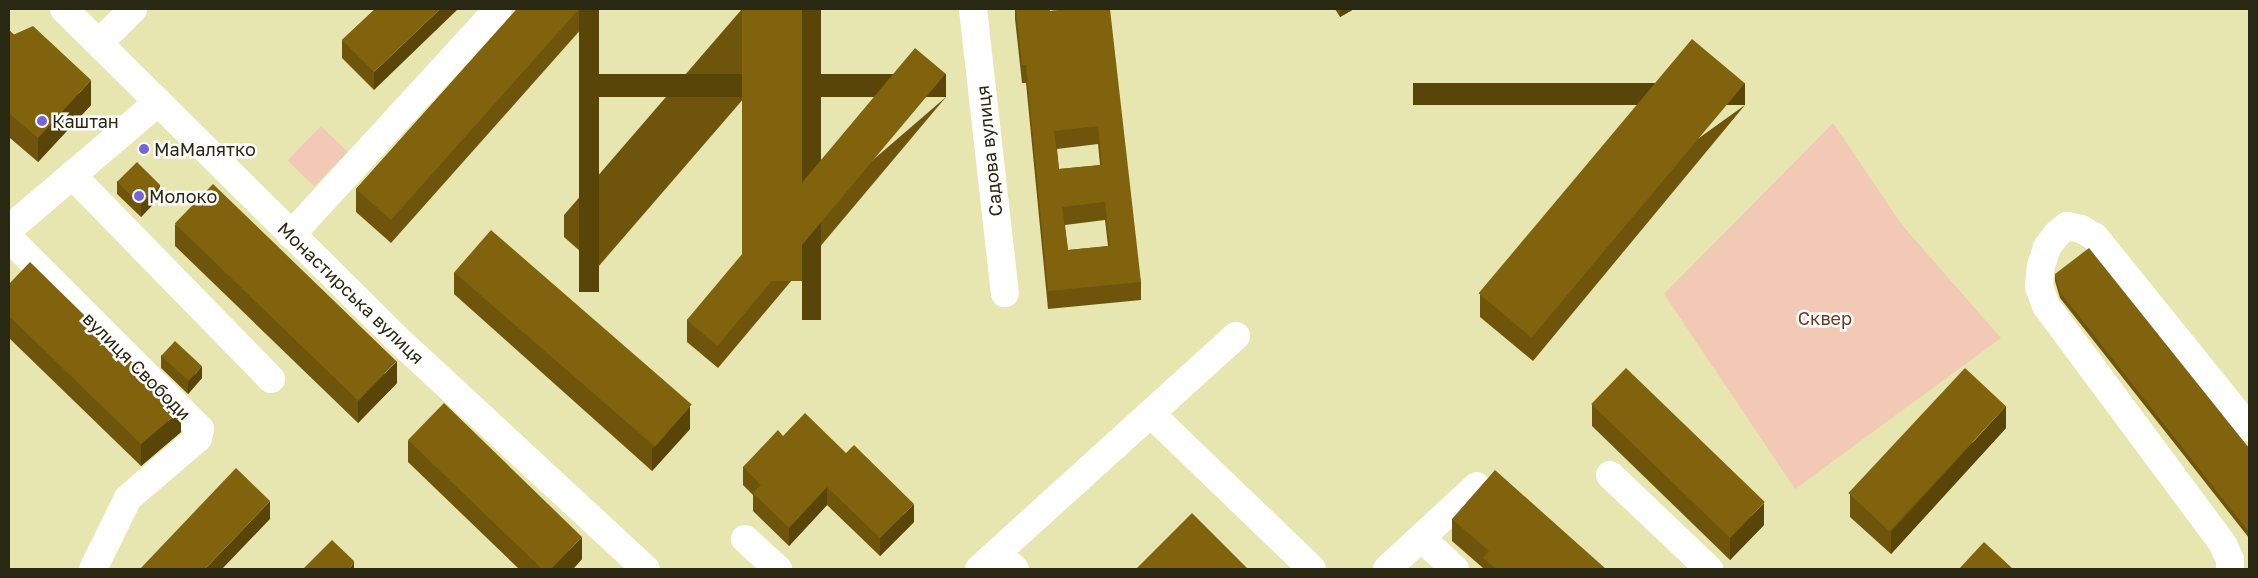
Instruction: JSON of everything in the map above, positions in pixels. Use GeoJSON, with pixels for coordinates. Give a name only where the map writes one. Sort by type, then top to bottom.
{"type":"FeatureCollection","features":[{"type":"Feature","properties":{"kind":"street","name":"Монастирська вулиця"},"geometry":{"type":"LineString","coordinates":[[64,9],[100,42],[394,336],[646,569]]}},
{"type":"Feature","properties":{"kind":"street"},"geometry":{"type":"LineString","coordinates":[[100,42],[133,9]]}},
{"type":"Feature","properties":{"kind":"street"},"geometry":{"type":"LineString","coordinates":[[291,235],[498,9]]}},
{"type":"Feature","properties":{"kind":"street","name":"Садова вулиця"},"geometry":{"type":"LineString","coordinates":[[973,9],[1005,294]]}},
{"type":"Feature","properties":{"kind":"street"},"geometry":{"type":"LineString","coordinates":[[9,228],[158,102]]}},
{"type":"Feature","properties":{"kind":"street"},"geometry":{"type":"LineString","coordinates":[[72,175],[271,379]]}},
{"type":"Feature","properties":{"kind":"street"},"geometry":{"type":"LineString","coordinates":[[2230,569],[2230,560],[2223,544],[2046,306],[2039,287],[2041,266],[2047,247],[2057,234],[2067,226],[2081,229],[2095,237],[2249,428]]}},
{"type":"Feature","properties":{"kind":"street","name":"вулиця Свободи"},"geometry":{"type":"LineString","coordinates":[[9,238],[200,429],[198,438],[128,498],[93,569]]}},
{"type":"Feature","properties":{"kind":"street"},"geometry":{"type":"LineString","coordinates":[[997,564],[1236,336]]}},
{"type":"Feature","properties":{"kind":"street"},"geometry":{"type":"LineString","coordinates":[[1152,415],[1312,569]]}},
{"type":"Feature","properties":{"kind":"street"},"geometry":{"type":"LineString","coordinates":[[1610,475],[1709,569]]}},
{"type":"Feature","properties":{"kind":"street"},"geometry":{"type":"LineString","coordinates":[[1387,569],[1477,486]]}},
{"type":"Feature","properties":{"kind":"street"},"geometry":{"type":"LineString","coordinates":[[1421,538],[1455,569]]}},
{"type":"Feature","properties":{"kind":"street"},"geometry":{"type":"LineString","coordinates":[[745,539],[778,569]]}},
{"type":"Feature","properties":{"kind":"green space","name":"Сквер"},"geometry":{"type":"Polygon","coordinates":[[[1833,123],[1902,225],[2001,338],[1795,489],[1664,294],[1833,123]]]}},
{"type":"Feature","properties":{"kind":"green space"},"geometry":{"type":"Polygon","coordinates":[[[321,126],[348,152],[314,186],[288,161],[321,126]]]}},
{"type":"Feature","properties":{"kind":"building"},"geometry":{"type":"Polygon","coordinates":[[[375,9],[440,9],[374,72],[342,40],[375,9]]]}},
{"type":"Feature","properties":{"kind":"building"},"geometry":{"type":"Polygon","coordinates":[[[517,9],[579,9],[391,220],[356,189],[517,9]]]}},
{"type":"Feature","properties":{"kind":"building"},"geometry":{"type":"Polygon","coordinates":[[[742,9],[802,9],[802,281],[742,281],[742,9]]]}},
{"type":"Feature","properties":{"kind":"building"},"geometry":{"type":"Polygon","coordinates":[[[1016,9],[1049,9],[1050,11],[1110,9],[1141,282],[1048,291],[1026,65],[1022,65],[1016,9]],[[1098,126],[1054,131],[1059,169],[1102,165],[1098,126]],[[1105,202],[1062,207],[1068,250],[1110,246],[1105,202]]]}},
{"type":"Feature","properties":{"kind":"building","name":"Каштан"},"geometry":{"type":"Polygon","coordinates":[[[33,26],[91,80],[38,138],[9,115],[9,30],[13,35],[33,26]]]}},
{"type":"Feature","properties":{"kind":"building"},"geometry":{"type":"Polygon","coordinates":[[[1692,39],[1745,83],[1531,338],[1479,293],[1692,39]]]}},
{"type":"Feature","properties":{"kind":"building"},"geometry":{"type":"Polygon","coordinates":[[[915,48],[946,74],[717,346],[687,320],[915,48]]]}},
{"type":"Feature","properties":{"kind":"building"},"geometry":{"type":"Polygon","coordinates":[[[137,162],[160,185],[141,205],[117,182],[137,162]]]}},
{"type":"Feature","properties":{"kind":"building"},"geometry":{"type":"Polygon","coordinates":[[[213,184],[396,361],[358,401],[175,224],[213,184]]]}},
{"type":"Feature","properties":{"kind":"building"},"geometry":{"type":"Polygon","coordinates":[[[491,230],[692,405],[655,447],[454,272],[491,230]]]}},
{"type":"Feature","properties":{"kind":"building"},"geometry":{"type":"Polygon","coordinates":[[[2089,248],[2249,448],[2249,532],[2060,292],[2055,274],[2089,248]]]}},
{"type":"Feature","properties":{"kind":"building"},"geometry":{"type":"Polygon","coordinates":[[[30,262],[181,410],[141,444],[9,316],[9,284],[30,262]]]}},
{"type":"Feature","properties":{"kind":"building"},"geometry":{"type":"Polygon","coordinates":[[[175,341],[202,366],[188,381],[161,356],[175,341]]]}},
{"type":"Feature","properties":{"kind":"building"},"geometry":{"type":"Polygon","coordinates":[[[1626,368],[1765,502],[1730,538],[1591,404],[1626,368]]]}},
{"type":"Feature","properties":{"kind":"building"},"geometry":{"type":"Polygon","coordinates":[[[1965,368],[2006,406],[1889,531],[1848,493],[1965,368]]]}},
{"type":"Feature","properties":{"kind":"building"},"geometry":{"type":"Polygon","coordinates":[[[444,403],[582,537],[551,569],[542,569],[408,440],[444,403]]]}},
{"type":"Feature","properties":{"kind":"building"},"geometry":{"type":"Polygon","coordinates":[[[805,413],[846,453],[854,445],[914,504],[880,538],[827,487],[789,528],[753,493],[761,485],[743,467],[778,430],[783,436],[805,413]]]}},
{"type":"Feature","properties":{"kind":"building"},"geometry":{"type":"Polygon","coordinates":[[[236,468],[270,501],[205,569],[140,569],[236,468]]]}},
{"type":"Feature","properties":{"kind":"building"},"geometry":{"type":"Polygon","coordinates":[[[1495,470],[1606,569],[1496,569],[1483,558],[1489,551],[1452,519],[1495,470]]]}},
{"type":"Feature","properties":{"kind":"building"},"geometry":{"type":"Polygon","coordinates":[[[1192,513],[1248,569],[1136,569],[1192,513]]]}},
{"type":"Feature","properties":{"kind":"building"},"geometry":{"type":"Polygon","coordinates":[[[332,540],[354,561],[350,569],[303,569],[332,540]]]}},
{"type":"Feature","properties":{"kind":"building"},"geometry":{"type":"Polygon","coordinates":[[[1984,542],[2013,569],[1959,569],[1984,542]]]}},
{"type":"Feature","properties":{"kind":"place","name":"Каштан"},"geometry":{"type":"Point","coordinates":[42,121]}},
{"type":"Feature","properties":{"kind":"place","name":"МаМалятко"},"geometry":{"type":"Point","coordinates":[144,149]}},
{"type":"Feature","properties":{"kind":"place","name":"Молоко"},"geometry":{"type":"Point","coordinates":[139,196]}}]}
